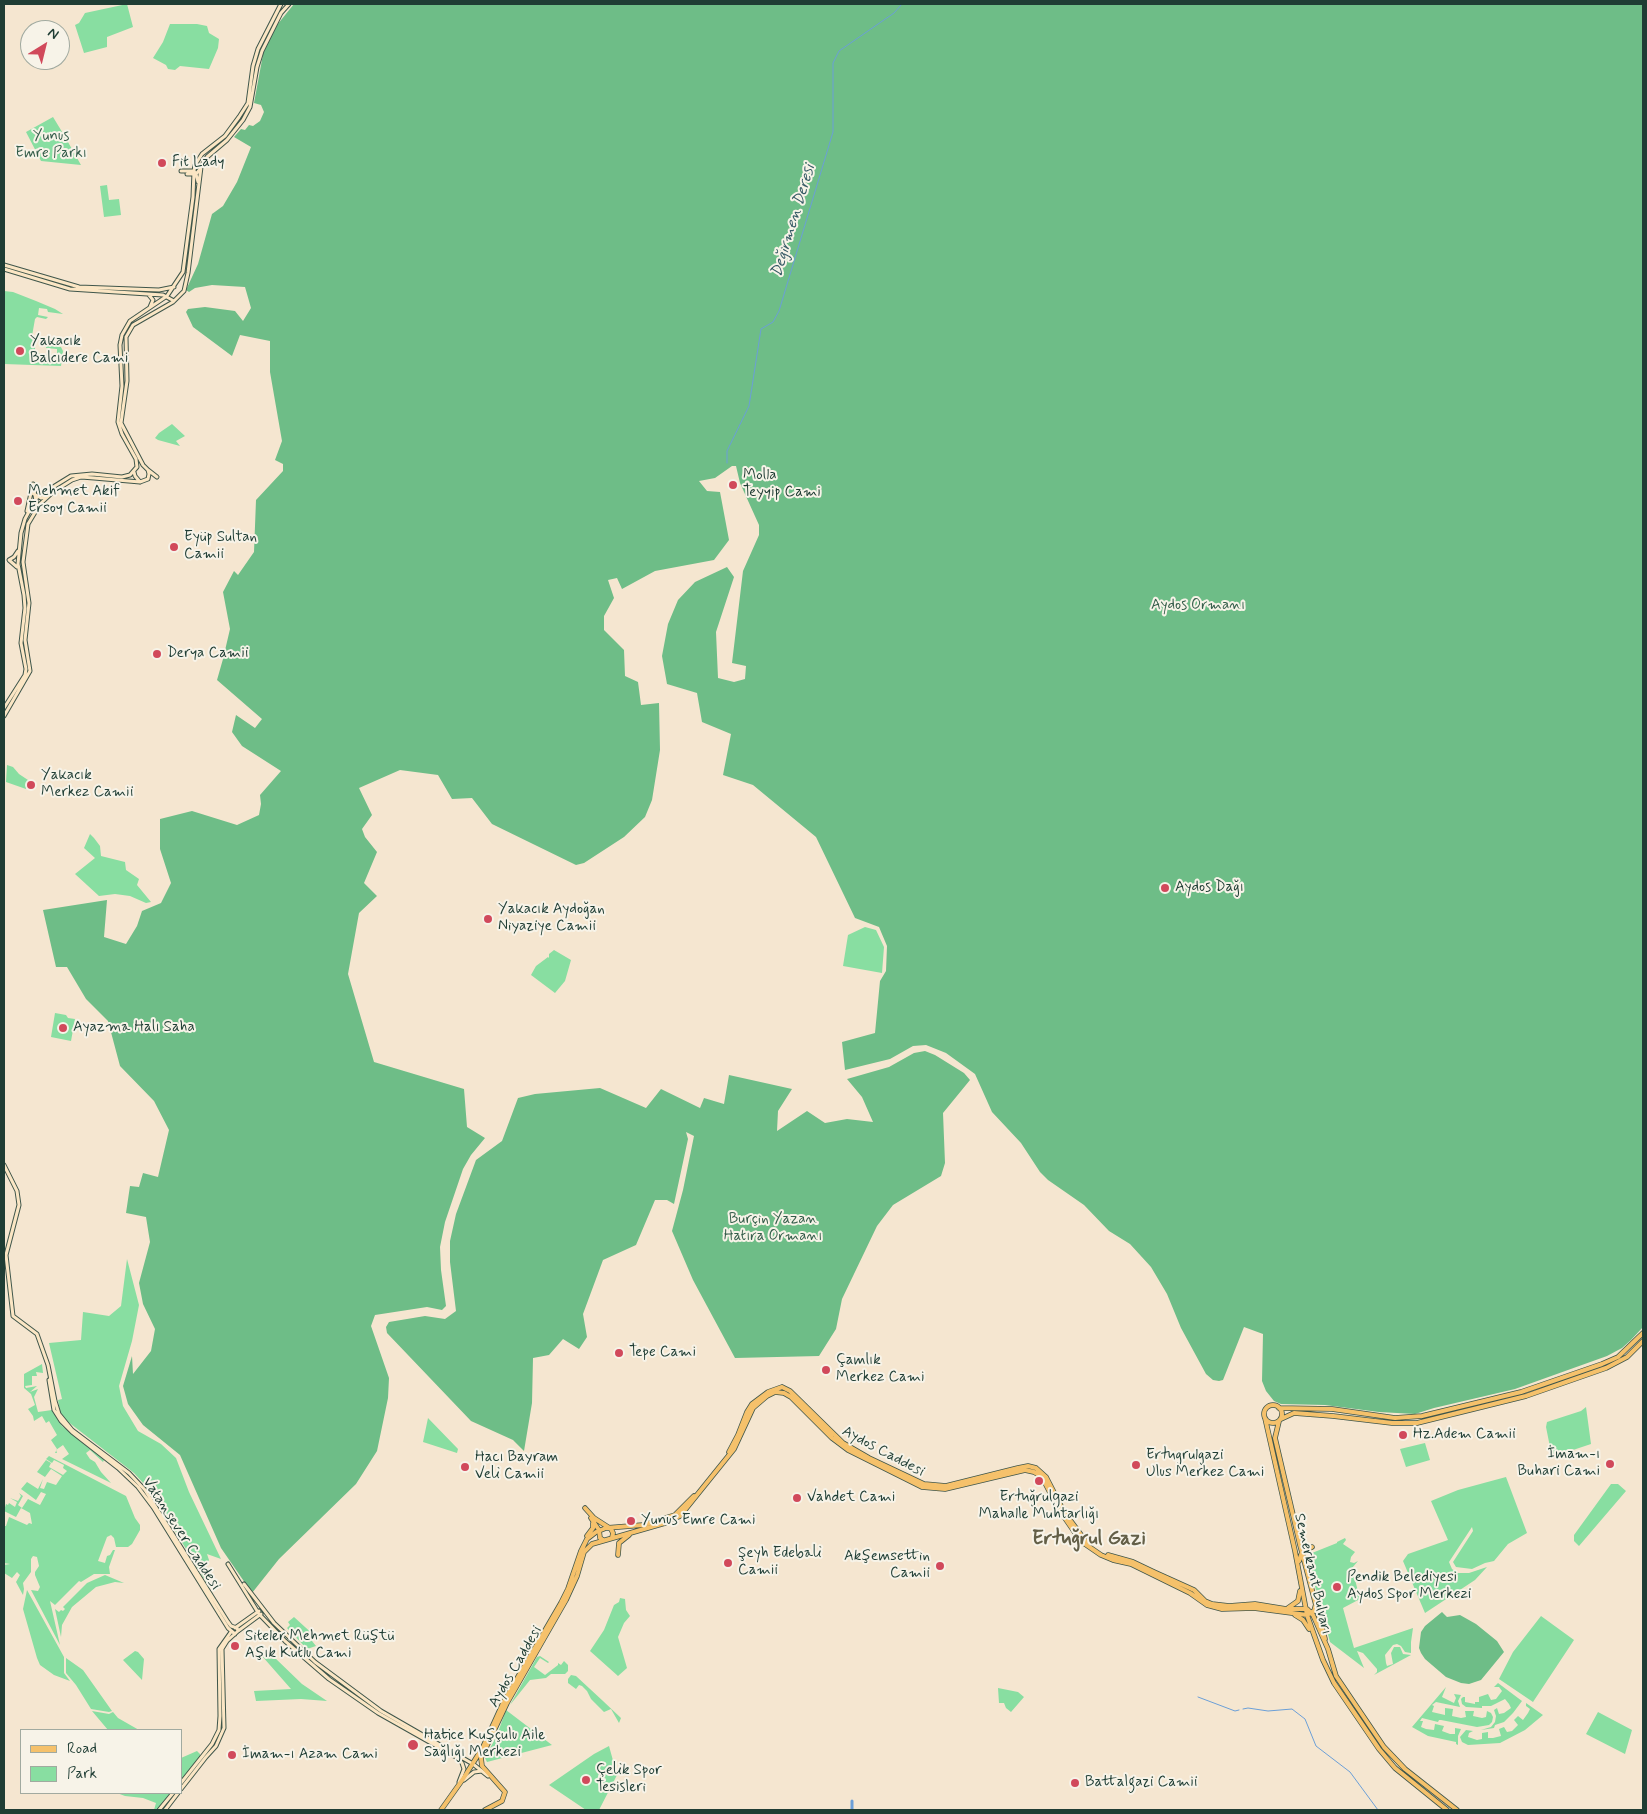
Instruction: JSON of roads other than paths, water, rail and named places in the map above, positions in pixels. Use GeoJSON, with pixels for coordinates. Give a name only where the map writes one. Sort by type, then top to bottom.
{"type":"FeatureCollection","features":[{"type":"Feature","properties":{"kind":"main road"},"geometry":{"type":"LineString","coordinates":[[140,482],[135,476],[136,458],[122,434],[118,422],[122,386],[120,345],[122,335],[127,326],[167,296],[183,272],[193,197],[192,174],[195,165],[202,154],[225,136],[248,102],[253,66],[258,49],[281,4]]}},
{"type":"Feature","properties":{"kind":"main road"},"geometry":{"type":"LineString","coordinates":[[192,174],[201,167],[207,157],[227,140],[243,120],[250,107],[262,50],[281,13],[288,4]]}},
{"type":"Feature","properties":{"kind":"main road"},"geometry":{"type":"LineString","coordinates":[[32,493],[36,497],[41,498],[67,482],[81,477],[140,482],[151,477],[157,477],[144,466],[121,423],[127,374],[126,338],[133,325],[174,301],[182,293],[188,278],[201,167]]}},
{"type":"Feature","properties":{"kind":"main road"},"geometry":{"type":"LineString","coordinates":[[192,174],[198,191]]}},
{"type":"Feature","properties":{"kind":"main road"},"geometry":{"type":"LineString","coordinates":[[4,265],[79,287],[159,290],[174,286],[181,289],[182,293]]}},
{"type":"Feature","properties":{"kind":"main road"},"geometry":{"type":"LineString","coordinates":[[4,269],[70,289],[167,296],[174,301]]}},
{"type":"Feature","properties":{"kind":"main road"},"geometry":{"type":"LineString","coordinates":[[146,294],[152,297],[153,300],[148,310]]}},
{"type":"Feature","properties":{"kind":"main road"},"geometry":{"type":"LineString","coordinates":[[25,519],[36,497],[71,476],[92,474],[122,477],[130,475],[135,470],[144,466]]}},
{"type":"Feature","properties":{"kind":"main road"},"geometry":{"type":"LineString","coordinates":[[148,470],[148,478]]}},
{"type":"Feature","properties":{"kind":"main road"},"geometry":{"type":"LineString","coordinates":[[33,484],[36,489],[45,491]]}},
{"type":"Feature","properties":{"kind":"main road"},"geometry":{"type":"LineString","coordinates":[[4,708],[25,675],[26,669],[21,643],[25,608],[24,595],[18,569],[19,548],[33,484]]}},
{"type":"Feature","properties":{"kind":"main road"},"geometry":{"type":"LineString","coordinates":[[33,484],[36,509]]}},
{"type":"Feature","properties":{"kind":"main road"},"geometry":{"type":"LineString","coordinates":[[4,716],[30,671],[25,640],[29,604],[23,562],[28,524],[36,509],[50,494]]}},
{"type":"Feature","properties":{"kind":"main road"},"geometry":{"type":"LineString","coordinates":[[18,569],[9,560],[14,557],[19,548]]}},
{"type":"Feature","properties":{"kind":"main road","name":"Vatansever Caddesi"},"geometry":{"type":"LineString","coordinates":[[4,1165],[17,1192],[20,1205],[6,1255],[13,1316],[37,1334],[46,1360],[57,1409],[66,1423],[129,1473],[148,1498],[228,1628],[234,1630]]}},
{"type":"Feature","properties":{"kind":"main road"},"geometry":{"type":"LineString","coordinates":[[1643,1333],[1618,1357],[1602,1364],[1521,1392],[1422,1416],[1395,1418],[1332,1409],[1280,1408],[1275,1406],[1267,1408],[1264,1412],[1264,1418],[1271,1423],[1294,1413],[1392,1424],[1417,1423],[1526,1396],[1616,1364],[1627,1357],[1643,1341]]}},
{"type":"Feature","properties":{"kind":"main road"},"geometry":{"type":"LineString","coordinates":[[599,1530],[643,1525],[675,1515],[692,1498],[731,1449],[752,1404],[768,1392],[784,1390]]}},
{"type":"Feature","properties":{"kind":"main road"},"geometry":{"type":"LineString","coordinates":[[612,1538],[612,1531],[594,1518],[585,1508],[599,1530],[599,1536],[603,1540],[612,1538],[635,1532],[669,1522],[680,1516],[734,1449],[753,1408],[770,1394],[784,1390]]}},
{"type":"Feature","properties":{"kind":"main road","name":"Aydos Caddesi"},"geometry":{"type":"LineString","coordinates":[[784,1390],[843,1443],[920,1482],[944,1486],[1018,1468],[1033,1467],[1046,1477],[1064,1512],[1086,1541],[1100,1552],[1132,1562],[1194,1590],[1205,1601],[1212,1604],[1229,1606],[1256,1604],[1286,1609],[1305,1609]]}},
{"type":"Feature","properties":{"kind":"main road","name":"Aydos Caddesi"},"geometry":{"type":"LineString","coordinates":[[784,1390],[836,1442],[854,1454],[916,1485],[930,1489],[945,1489],[1025,1470],[1032,1471],[1042,1477],[1058,1508],[1080,1540],[1099,1554],[1113,1560],[1131,1564],[1190,1593],[1207,1605],[1222,1609],[1254,1608],[1307,1615],[1312,1614]]}},
{"type":"Feature","properties":{"kind":"main road"},"geometry":{"type":"LineString","coordinates":[[1280,1408],[1282,1413],[1280,1420]]}},
{"type":"Feature","properties":{"kind":"main road","name":"Semerkant Bulvarı"},"geometry":{"type":"LineString","coordinates":[[1264,1418],[1298,1564],[1305,1609],[1312,1633],[1330,1676],[1379,1749],[1395,1768],[1447,1810]]}},
{"type":"Feature","properties":{"kind":"main road","name":"Semerkant Bulvarı"},"geometry":{"type":"LineString","coordinates":[[1280,1420],[1275,1438],[1300,1545],[1333,1670],[1384,1747],[1405,1769],[1457,1810]]}},
{"type":"Feature","properties":{"kind":"main road"},"geometry":{"type":"LineString","coordinates":[[585,1542],[593,1528],[593,1520]]}},
{"type":"Feature","properties":{"kind":"main road","name":"Aydos Caddesi"},"geometry":{"type":"LineString","coordinates":[[442,1809],[483,1747],[504,1702],[561,1603],[585,1542],[599,1530]]}},
{"type":"Feature","properties":{"kind":"main road"},"geometry":{"type":"LineString","coordinates":[[618,1555],[620,1541],[635,1532]]}},
{"type":"Feature","properties":{"kind":"main road","name":"Aydos Caddesi"},"geometry":{"type":"LineString","coordinates":[[485,1810],[502,1801],[505,1792],[482,1766],[481,1758],[498,1721],[566,1600],[577,1576],[584,1552],[589,1546],[603,1540]]}},
{"type":"Feature","properties":{"kind":"main road"},"geometry":{"type":"LineString","coordinates":[[1298,1564],[1302,1552],[1312,1547],[1307,1548],[1300,1545]]}},
{"type":"Feature","properties":{"kind":"main road"},"geometry":{"type":"LineString","coordinates":[[452,1793],[464,1773],[464,1766],[460,1760],[382,1716],[328,1679],[285,1641],[261,1612],[228,1564],[261,1612],[314,1662],[367,1702],[473,1764],[492,1778]]}},
{"type":"Feature","properties":{"kind":"main road"},"geometry":{"type":"LineString","coordinates":[[1286,1609],[1298,1601],[1301,1586]]}},
{"type":"Feature","properties":{"kind":"main road"},"geometry":{"type":"LineString","coordinates":[[1304,1602],[1311,1606],[1314,1597]]}},
{"type":"Feature","properties":{"kind":"main road"},"geometry":{"type":"LineString","coordinates":[[1312,1614],[1316,1604]]}},
{"type":"Feature","properties":{"kind":"main road"},"geometry":{"type":"LineString","coordinates":[[1305,1609],[1312,1614],[1328,1650]]}},
{"type":"Feature","properties":{"kind":"main road"},"geometry":{"type":"LineString","coordinates":[[182,1782],[212,1744],[219,1730],[220,1649],[228,1641],[234,1630],[261,1612]]}},
{"type":"Feature","properties":{"kind":"main road"},"geometry":{"type":"LineString","coordinates":[[1291,1613],[1303,1620],[1312,1633]]}},
{"type":"Feature","properties":{"kind":"main road"},"geometry":{"type":"LineString","coordinates":[[182,1788],[216,1746],[224,1728],[220,1649]]}},
{"type":"Feature","properties":{"kind":"main road"},"geometry":{"type":"LineString","coordinates":[[460,1784],[474,1772],[482,1771]]}},
{"type":"Feature","properties":{"kind":"main road"},"geometry":{"type":"LineString","coordinates":[[159,1810],[172,1794]]}},
{"type":"Feature","properties":{"kind":"main road"},"geometry":{"type":"LineString","coordinates":[[165,1810],[177,1794]]}},
{"type":"Feature","properties":{"kind":"waterway","name":"Değirmen Deresi"},"geometry":{"type":"LineString","coordinates":[[727,463],[727,451],[749,406],[761,329],[773,322],[779,311],[833,132],[833,63],[839,51],[894,13],[902,4]]}},
{"type":"Feature","properties":{"kind":"waterway"},"geometry":{"type":"LineString","coordinates":[[1198,1697],[1235,1711],[1239,1710]]}},
{"type":"Feature","properties":{"kind":"waterway"},"geometry":{"type":"LineString","coordinates":[[1243,1709],[1268,1711],[1292,1709],[1305,1719],[1316,1746],[1350,1772],[1378,1810]]}},
{"type":"Feature","properties":{"kind":"waterway"},"geometry":{"type":"LineString","coordinates":[[852,1801],[852,1810]]}},
{"type":"Feature","properties":{"kind":"place","name":"Fit Lady"},"geometry":{"type":"Point","coordinates":[162,163]}},
{"type":"Feature","properties":{"kind":"place","name":"Yakacık Balcıdere Cami"},"geometry":{"type":"Point","coordinates":[20,351]}},
{"type":"Feature","properties":{"kind":"place","name":"Molla Teyyip Cami"},"geometry":{"type":"Point","coordinates":[733,485]}},
{"type":"Feature","properties":{"kind":"place","name":"Mehmet Akif Ersoy Camii"},"geometry":{"type":"Point","coordinates":[18,501]}},
{"type":"Feature","properties":{"kind":"place","name":"Eyüp Sultan Camii"},"geometry":{"type":"Point","coordinates":[174,547]}},
{"type":"Feature","properties":{"kind":"place","name":"Derya Camii"},"geometry":{"type":"Point","coordinates":[157,654]}},
{"type":"Feature","properties":{"kind":"place","name":"Yakacık Merkez Camii"},"geometry":{"type":"Point","coordinates":[31,785]}},
{"type":"Feature","properties":{"kind":"place","name":"Aydos Dağı"},"geometry":{"type":"Point","coordinates":[1165,888]}},
{"type":"Feature","properties":{"kind":"place","name":"Yakacık Aydoğan Niyaziye Camii"},"geometry":{"type":"Point","coordinates":[488,919]}},
{"type":"Feature","properties":{"kind":"place","name":"Ayazma Halı Saha"},"geometry":{"type":"Point","coordinates":[63,1028]}},
{"type":"Feature","properties":{"kind":"place","name":"Tepe Cami"},"geometry":{"type":"Point","coordinates":[619,1353]}},
{"type":"Feature","properties":{"kind":"place","name":"Çamlık Merkez Cami"},"geometry":{"type":"Point","coordinates":[826,1370]}},
{"type":"Feature","properties":{"kind":"place","name":"Hz.Adem Camii"},"geometry":{"type":"Point","coordinates":[1403,1435]}},
{"type":"Feature","properties":{"kind":"place","name":"İmam-ı Buhari Cami"},"geometry":{"type":"Point","coordinates":[1610,1464]}},
{"type":"Feature","properties":{"kind":"place","name":"Ertugrulgazi Ulus Merkez Cami"},"geometry":{"type":"Point","coordinates":[1136,1465]}},
{"type":"Feature","properties":{"kind":"place","name":"Hacı Bayram Veli Camii"},"geometry":{"type":"Point","coordinates":[465,1467]}},
{"type":"Feature","properties":{"kind":"place","name":"Ertuğrulgazi Mahalle Muhtarlığı"},"geometry":{"type":"Point","coordinates":[1039,1481]}},
{"type":"Feature","properties":{"kind":"place","name":"Vahdet Cami"},"geometry":{"type":"Point","coordinates":[797,1498]}},
{"type":"Feature","properties":{"kind":"place","name":"Yunus Emre Cami"},"geometry":{"type":"Point","coordinates":[631,1521]}},
{"type":"Feature","properties":{"kind":"place","name":"Şeyh Edebali Camii"},"geometry":{"type":"Point","coordinates":[728,1563]}},
{"type":"Feature","properties":{"kind":"place","name":"Akşemsettin Camii"},"geometry":{"type":"Point","coordinates":[940,1566]}},
{"type":"Feature","properties":{"kind":"place","name":"Pendik Belediyesi Aydos Spor Merkezi"},"geometry":{"type":"Point","coordinates":[1337,1587]}},
{"type":"Feature","properties":{"kind":"place","name":"Siteler Mehmet Rüştü Aşık Kutlu Cami"},"geometry":{"type":"Point","coordinates":[235,1646]}},
{"type":"Feature","properties":{"kind":"place","name":"Hatice Kuşçulu Aile Sağlığı Merkezi"},"geometry":{"type":"Point","coordinates":[413,1745]}},
{"type":"Feature","properties":{"kind":"place","name":"İmam-ı Azam Cami"},"geometry":{"type":"Point","coordinates":[232,1755]}},
{"type":"Feature","properties":{"kind":"place","name":"Çelik Spor Tesisleri"},"geometry":{"type":"Point","coordinates":[586,1780]}},
{"type":"Feature","properties":{"kind":"place","name":"Battalgazi Camii"},"geometry":{"type":"Point","coordinates":[1075,1783]}},
{"type":"Feature","properties":{"kind":"district","name":"Ertuğrul Gazi"},"geometry":{"type":"Point","coordinates":[1089,1540]}},
{"type":"Feature","properties":{"kind":"park label","name":"Yunus Emre Parkı"},"geometry":{"type":"Point","coordinates":[51,146]}},
{"type":"Feature","properties":{"kind":"park label","name":"Aydos Ormanı"},"geometry":{"type":"Point","coordinates":[1198,606]}},
{"type":"Feature","properties":{"kind":"park label","name":"Burçin Yazan Hatıra Ormanı"},"geometry":{"type":"Point","coordinates":[773,1228]}}]}
